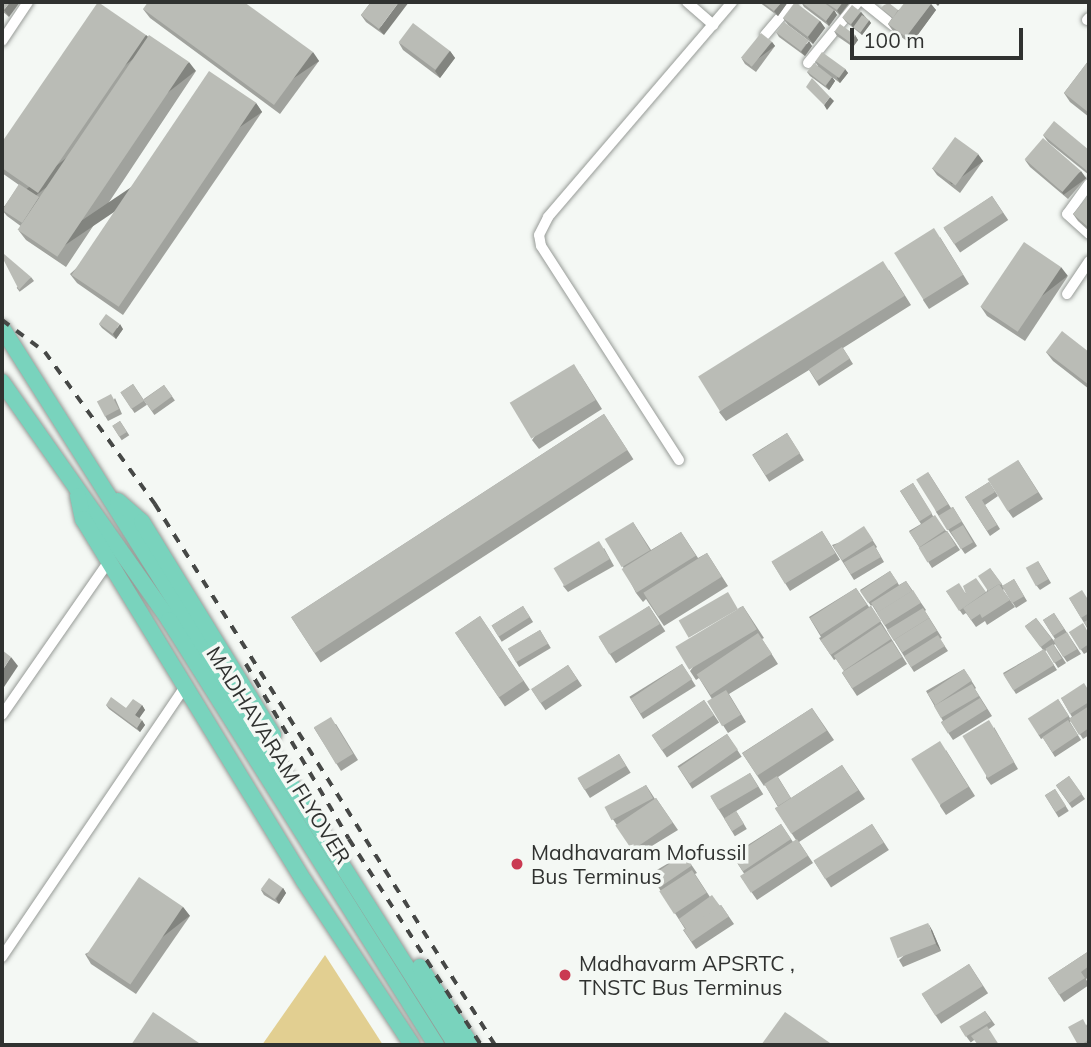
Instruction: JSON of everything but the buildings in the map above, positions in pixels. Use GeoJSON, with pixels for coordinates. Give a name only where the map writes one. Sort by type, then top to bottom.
{"type":"FeatureCollection","features":[{"type":"Feature","properties":{"kind":"main road"},"geometry":{"type":"LineString","coordinates":[[2,328],[108,492],[142,522],[471,1045]]}},
{"type":"Feature","properties":{"kind":"main road"},"geometry":{"type":"LineString","coordinates":[[2,382],[78,494],[83,519],[185,687],[412,1045]]}},
{"type":"Feature","properties":{"kind":"main road","name":"MADHAVARAM FLYOVER"},"geometry":{"type":"LineString","coordinates":[[108,492],[456,1045]]}},
{"type":"Feature","properties":{"kind":"main road","name":"MADHAVARAM FLYOVER"},"geometry":{"type":"LineString","coordinates":[[78,494],[109,530],[436,1045]]}},
{"type":"Feature","properties":{"kind":"street"},"geometry":{"type":"LineString","coordinates":[[2,41],[28,2]]}},
{"type":"Feature","properties":{"kind":"street"},"geometry":{"type":"LineString","coordinates":[[687,2],[713,25]]}},
{"type":"Feature","properties":{"kind":"street"},"geometry":{"type":"LineString","coordinates":[[679,460],[541,246],[540,236],[548,217],[732,2]]}},
{"type":"Feature","properties":{"kind":"street"},"geometry":{"type":"LineString","coordinates":[[765,35],[793,2]]}},
{"type":"Feature","properties":{"kind":"street"},"geometry":{"type":"LineString","coordinates":[[808,63],[858,2]]}},
{"type":"Feature","properties":{"kind":"street"},"geometry":{"type":"LineString","coordinates":[[864,2],[894,26]]}},
{"type":"Feature","properties":{"kind":"street"},"geometry":{"type":"LineString","coordinates":[[1089,184],[1067,214],[1089,234]]}},
{"type":"Feature","properties":{"kind":"street"},"geometry":{"type":"LineString","coordinates":[[1067,294],[1089,261]]}},
{"type":"Feature","properties":{"kind":"street"},"geometry":{"type":"LineString","coordinates":[[2,715],[109,561]]}},
{"type":"Feature","properties":{"kind":"street"},"geometry":{"type":"LineString","coordinates":[[2,957],[185,687]]}},
{"type":"Feature","properties":{"kind":"shaded area"},"geometry":{"type":"Polygon","coordinates":[[[325,955],[383,1045],[262,1045],[325,955]]]}},
{"type":"Feature","properties":{"kind":"railway"},"geometry":{"type":"LineString","coordinates":[[2,320],[45,352],[155,504],[495,1045]]}},
{"type":"Feature","properties":{"kind":"railway"},"geometry":{"type":"LineString","coordinates":[[246,664],[349,839],[481,1045]]}},
{"type":"Feature","properties":{"kind":"place","name":"Madhavaram Mofussil Bus Terminus"},"geometry":{"type":"Point","coordinates":[517,864]}},
{"type":"Feature","properties":{"kind":"place","name":"Madhavarm APSRTC , TNSTC Bus Terminus"},"geometry":{"type":"Point","coordinates":[565,975]}}]}
